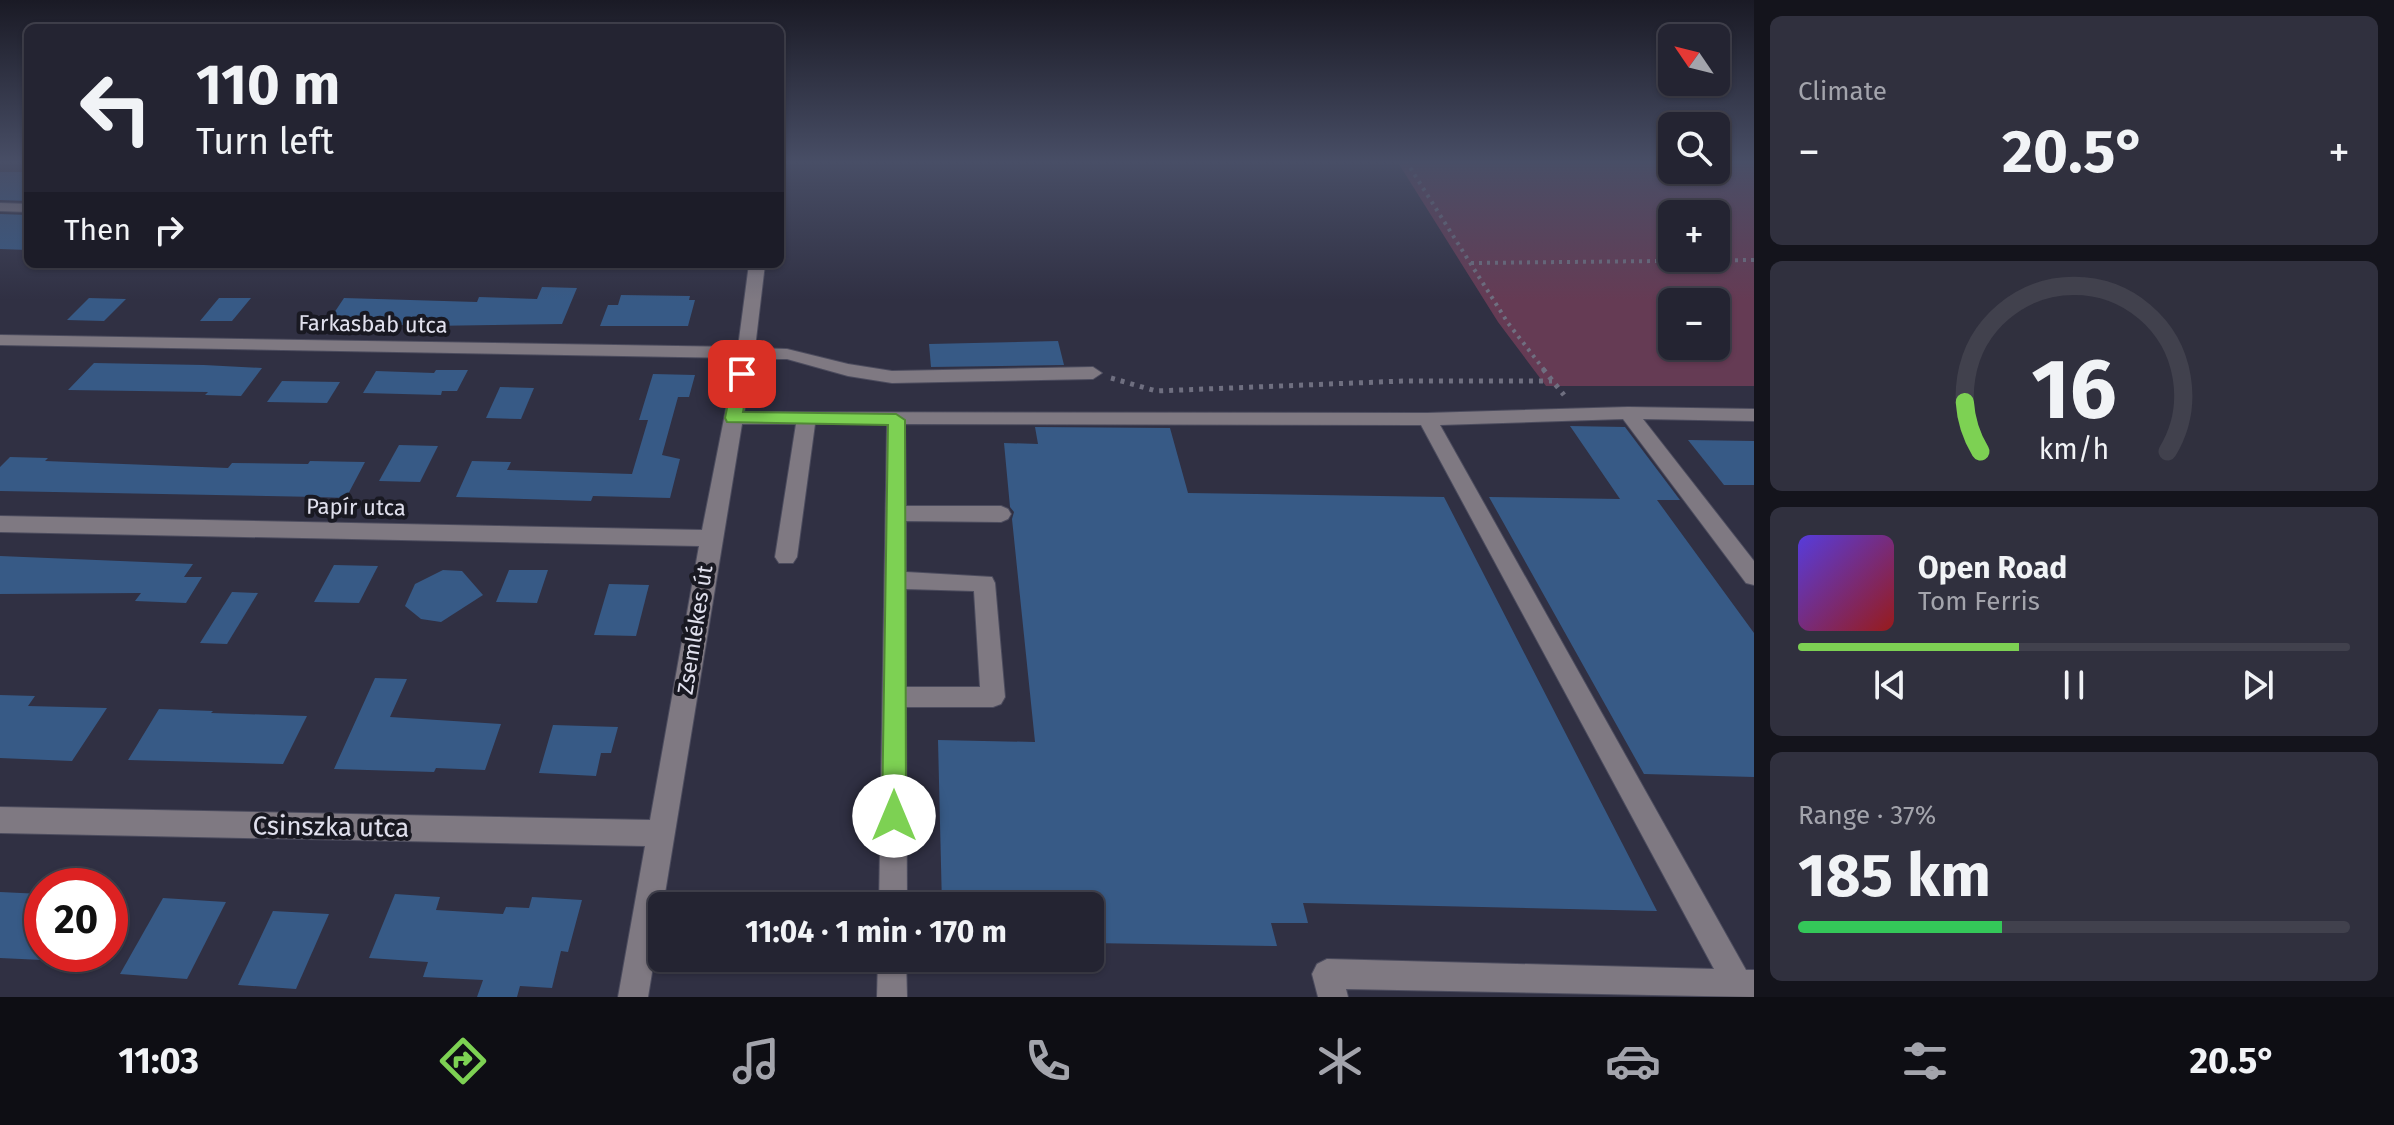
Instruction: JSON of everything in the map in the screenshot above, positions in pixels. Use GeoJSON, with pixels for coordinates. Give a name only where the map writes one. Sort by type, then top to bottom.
{"type":"FeatureCollection","features":[{"type":"Feature","properties":{"kind":"street","name":"Zsemlékes út"},"geometry":{"type":"LineString","coordinates":[[633,997],[711,538],[746,353],[757,268]]}},
{"type":"Feature","properties":{"kind":"street","name":"Farkasbab utca"},"geometry":{"type":"LineString","coordinates":[[0,340],[787,354],[848,370],[892,377],[1093,373]]}},
{"type":"Feature","properties":{"kind":"street"},"geometry":{"type":"LineString","coordinates":[[733,418],[1427,419],[1628,413],[1754,415]]}},
{"type":"Feature","properties":{"kind":"street"},"geometry":{"type":"LineString","coordinates":[[1628,413],[1754,577]]}},
{"type":"Feature","properties":{"kind":"street"},"geometry":{"type":"LineString","coordinates":[[786,557],[806,419]]}},
{"type":"Feature","properties":{"kind":"street"},"geometry":{"type":"LineString","coordinates":[[1427,419],[1746,984]]}},
{"type":"Feature","properties":{"kind":"street"},"geometry":{"type":"LineString","coordinates":[[893,892],[896,420]]}},
{"type":"Feature","properties":{"kind":"street"},"geometry":{"type":"LineString","coordinates":[[896,513],[1001,514]]}},
{"type":"Feature","properties":{"kind":"street","name":"Papír utca"},"geometry":{"type":"LineString","coordinates":[[0,524],[711,538]]}},
{"type":"Feature","properties":{"kind":"street"},"geometry":{"type":"LineString","coordinates":[[895,697],[993,697],[984,583],[896,580]]}},
{"type":"Feature","properties":{"kind":"street","name":"Csinszka utca"},"geometry":{"type":"LineString","coordinates":[[0,820],[662,833]]}},
{"type":"Feature","properties":{"kind":"street"},"geometry":{"type":"LineString","coordinates":[[892,972],[892,997]]}},
{"type":"Feature","properties":{"kind":"street"},"geometry":{"type":"LineString","coordinates":[[1333,997],[1327,974],[1746,984]]}},
{"type":"Feature","properties":{"kind":"path"},"geometry":{"type":"LineString","coordinates":[[1436,208],[1508,323],[1579,414]]}},
{"type":"Feature","properties":{"kind":"path"},"geometry":{"type":"LineString","coordinates":[[1471,263],[1754,260]]}},
{"type":"Feature","properties":{"kind":"path"},"geometry":{"type":"LineString","coordinates":[[1093,373],[1156,391],[1404,381],[1552,381]]}},
{"type":"Feature","properties":{"kind":"shaded area"},"geometry":{"type":"Polygon","coordinates":[[[1426,208],[1658,208],[1658,272],[1730,272],[1730,208],[1754,208],[1754,386],[1546,386],[1498,322],[1426,208]]]}},
{"type":"Feature","properties":{"kind":"building"},"geometry":{"type":"Polygon","coordinates":[[[0,214],[24,215],[24,250],[0,249],[0,214]]]}},
{"type":"Feature","properties":{"kind":"building"},"geometry":{"type":"Polygon","coordinates":[[[542,287],[577,288],[562,324],[428,326],[328,322],[344,298],[477,302],[479,297],[537,299],[542,287]]]}},
{"type":"Feature","properties":{"kind":"building"},"geometry":{"type":"Polygon","coordinates":[[[621,295],[690,296],[689,300],[695,300],[688,326],[600,326],[608,305],[618,305],[621,295]]]}},
{"type":"Feature","properties":{"kind":"building"},"geometry":{"type":"Polygon","coordinates":[[[89,298],[126,299],[104,321],[67,320],[89,298]]]}},
{"type":"Feature","properties":{"kind":"building"},"geometry":{"type":"Polygon","coordinates":[[[219,298],[251,298],[232,321],[200,321],[219,298]]]}},
{"type":"Feature","properties":{"kind":"building"},"geometry":{"type":"Polygon","coordinates":[[[1058,341],[1064,365],[931,367],[929,344],[1058,341]]]}},
{"type":"Feature","properties":{"kind":"building"},"geometry":{"type":"Polygon","coordinates":[[[94,363],[262,368],[241,396],[205,395],[208,392],[68,390],[94,363]]]}},
{"type":"Feature","properties":{"kind":"building"},"geometry":{"type":"Polygon","coordinates":[[[436,370],[468,370],[457,391],[442,391],[441,395],[363,393],[376,371],[434,373],[436,370]]]}},
{"type":"Feature","properties":{"kind":"building"},"geometry":{"type":"Polygon","coordinates":[[[653,374],[695,375],[689,397],[678,397],[662,455],[680,459],[670,498],[593,496],[591,501],[456,497],[472,461],[511,462],[507,470],[632,474],[648,420],[639,420],[653,374]]]}},
{"type":"Feature","properties":{"kind":"building"},"geometry":{"type":"Polygon","coordinates":[[[282,381],[340,382],[327,403],[267,402],[282,381]]]}},
{"type":"Feature","properties":{"kind":"building"},"geometry":{"type":"Polygon","coordinates":[[[500,387],[534,388],[521,419],[486,418],[500,387]]]}},
{"type":"Feature","properties":{"kind":"building"},"geometry":{"type":"Polygon","coordinates":[[[1570,426],[1625,427],[1680,500],[1657,500],[1754,633],[1754,777],[1644,774],[1489,497],[1620,499],[1570,426]]]}},
{"type":"Feature","properties":{"kind":"building"},"geometry":{"type":"Polygon","coordinates":[[[1035,427],[1170,428],[1188,493],[1444,497],[1657,911],[1303,903],[1308,923],[1271,923],[1277,946],[1104,943],[1104,892],[942,892],[938,740],[1035,742],[1012,519],[1014,512],[1010,507],[1004,443],[1038,444],[1035,427]]]}},
{"type":"Feature","properties":{"kind":"building"},"geometry":{"type":"Polygon","coordinates":[[[1688,440],[1754,441],[1754,485],[1724,485],[1688,440]]]}},
{"type":"Feature","properties":{"kind":"building"},"geometry":{"type":"Polygon","coordinates":[[[399,445],[438,446],[420,482],[379,481],[399,445]]]}},
{"type":"Feature","properties":{"kind":"building"},"geometry":{"type":"Polygon","coordinates":[[[10,457],[228,468],[232,463],[365,462],[346,498],[0,491],[0,467],[10,457]]]}},
{"type":"Feature","properties":{"kind":"building"},"geometry":{"type":"Polygon","coordinates":[[[0,556],[193,564],[184,577],[202,577],[186,603],[135,601],[141,593],[0,594],[0,556]]]}},
{"type":"Feature","properties":{"kind":"building"},"geometry":{"type":"Polygon","coordinates":[[[334,565],[378,566],[359,603],[314,602],[334,565]]]}},
{"type":"Feature","properties":{"kind":"building"},"geometry":{"type":"Polygon","coordinates":[[[443,570],[462,571],[483,595],[441,622],[421,619],[405,606],[415,584],[443,570]]]}},
{"type":"Feature","properties":{"kind":"building"},"geometry":{"type":"Polygon","coordinates":[[[509,570],[548,570],[537,603],[496,602],[509,570]]]}},
{"type":"Feature","properties":{"kind":"building"},"geometry":{"type":"Polygon","coordinates":[[[609,584],[649,585],[636,636],[594,635],[609,584]]]}},
{"type":"Feature","properties":{"kind":"building"},"geometry":{"type":"Polygon","coordinates":[[[232,592],[258,593],[227,644],[200,643],[232,592]]]}},
{"type":"Feature","properties":{"kind":"building"},"geometry":{"type":"Polygon","coordinates":[[[375,678],[407,679],[390,717],[501,724],[485,770],[334,769],[375,678]]]}},
{"type":"Feature","properties":{"kind":"building"},"geometry":{"type":"Polygon","coordinates":[[[0,695],[35,696],[28,706],[107,708],[72,761],[0,758],[0,695]]]}},
{"type":"Feature","properties":{"kind":"building"},"geometry":{"type":"Polygon","coordinates":[[[159,709],[307,716],[283,764],[128,760],[159,709]]]}},
{"type":"Feature","properties":{"kind":"building"},"geometry":{"type":"Polygon","coordinates":[[[553,725],[618,727],[611,753],[601,753],[596,776],[539,773],[553,725]]]}},
{"type":"Feature","properties":{"kind":"building"},"geometry":{"type":"Polygon","coordinates":[[[0,892],[24,893],[24,959],[0,958],[0,892]]]}},
{"type":"Feature","properties":{"kind":"building"},"geometry":{"type":"Polygon","coordinates":[[[395,894],[440,897],[436,910],[503,914],[506,907],[529,908],[532,897],[582,900],[568,952],[561,951],[552,988],[520,986],[517,997],[477,997],[483,980],[423,977],[428,962],[369,958],[395,894]]]}},
{"type":"Feature","properties":{"kind":"building"},"geometry":{"type":"Polygon","coordinates":[[[163,898],[226,902],[187,979],[120,974],[128,972],[128,960],[163,898]]]}},
{"type":"Feature","properties":{"kind":"building"},"geometry":{"type":"Polygon","coordinates":[[[273,911],[329,914],[296,989],[238,985],[273,911]]]}},
{"type":"Feature","properties":{"kind":"route"},"geometry":{"type":"LineString","coordinates":[[742,374],[733,418],[896,420],[894,816]]}}]}
